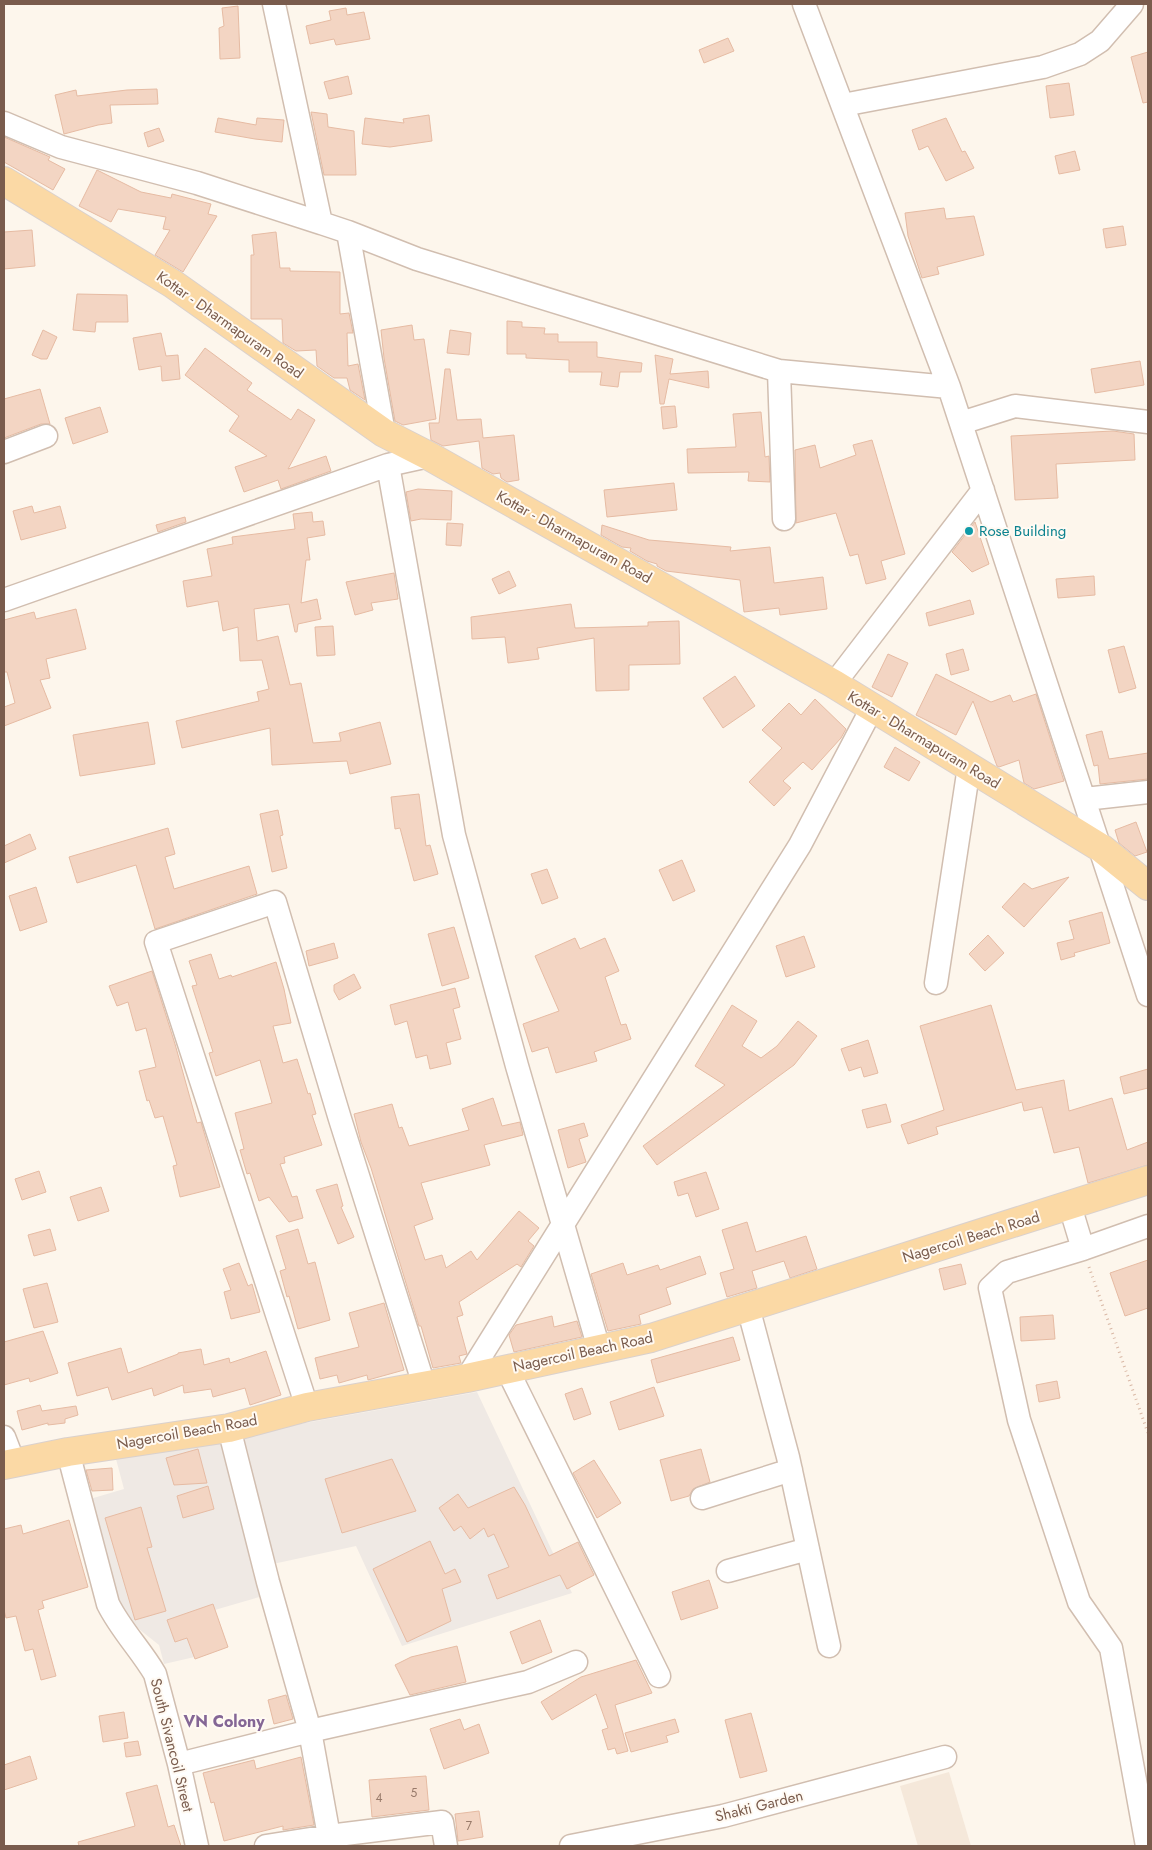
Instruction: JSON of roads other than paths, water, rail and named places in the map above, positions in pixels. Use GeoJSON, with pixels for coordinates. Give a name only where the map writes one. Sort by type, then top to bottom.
{"type":"FeatureCollection","features":[{"type":"Feature","properties":{"kind":"main road","name":"Kottar - Dharmapuram Road"},"geometry":{"type":"LineString","coordinates":[[4,181],[173,284],[384,433],[429,456],[834,684],[1101,848],[1148,886]]}},
{"type":"Feature","properties":{"kind":"main road","name":"Nagercoil Beach Road"},"geometry":{"type":"LineString","coordinates":[[9,1464],[68,1452],[229,1428],[307,1407],[467,1378],[651,1338],[1148,1180]]}},
{"type":"Feature","properties":{"kind":"street"},"geometry":{"type":"LineString","coordinates":[[274,4],[321,223]]}},
{"type":"Feature","properties":{"kind":"street"},"geometry":{"type":"LineString","coordinates":[[804,4],[844,105],[949,387],[1148,995]]}},
{"type":"Feature","properties":{"kind":"street"},"geometry":{"type":"LineString","coordinates":[[844,105],[1043,67],[1080,54],[1100,41],[1132,4]]}},
{"type":"Feature","properties":{"kind":"street"},"geometry":{"type":"LineString","coordinates":[[4,123],[61,147],[198,182],[348,232],[417,259],[778,371],[949,387]]}},
{"type":"Feature","properties":{"kind":"street"},"geometry":{"type":"LineString","coordinates":[[348,232],[384,433]]}},
{"type":"Feature","properties":{"kind":"street"},"geometry":{"type":"LineString","coordinates":[[778,371],[784,519]]}},
{"type":"Feature","properties":{"kind":"street"},"geometry":{"type":"LineString","coordinates":[[961,423],[1015,406],[1148,422]]}},
{"type":"Feature","properties":{"kind":"street"},"geometry":{"type":"LineString","coordinates":[[4,452],[46,436]]}},
{"type":"Feature","properties":{"kind":"street"},"geometry":{"type":"LineString","coordinates":[[4,600],[388,465],[429,456]]}},
{"type":"Feature","properties":{"kind":"street"},"geometry":{"type":"LineString","coordinates":[[388,465],[454,834],[562,1226],[599,1349]]}},
{"type":"Feature","properties":{"kind":"street"},"geometry":{"type":"LineString","coordinates":[[834,684],[983,490]]}},
{"type":"Feature","properties":{"kind":"street"},"geometry":{"type":"LineString","coordinates":[[467,1378],[800,845],[872,708]]}},
{"type":"Feature","properties":{"kind":"street"},"geometry":{"type":"LineString","coordinates":[[936,984],[969,767]]}},
{"type":"Feature","properties":{"kind":"street"},"geometry":{"type":"LineString","coordinates":[[1085,799],[1148,792]]}},
{"type":"Feature","properties":{"kind":"street"},"geometry":{"type":"LineString","coordinates":[[307,1407],[156,942],[275,902],[340,1119],[424,1385]]}},
{"type":"Feature","properties":{"kind":"street"},"geometry":{"type":"LineString","coordinates":[[1070,1206],[1083,1249]]}},
{"type":"Feature","properties":{"kind":"street"},"geometry":{"type":"LineString","coordinates":[[1147,1846],[1111,1648],[1079,1602],[1019,1420],[990,1288],[1007,1272],[1083,1249],[1148,1226]]}},
{"type":"Feature","properties":{"kind":"street"},"geometry":{"type":"LineString","coordinates":[[748,1307],[791,1470],[829,1646]]}},
{"type":"Feature","properties":{"kind":"street"},"geometry":{"type":"LineString","coordinates":[[507,1369],[659,1676]]}},
{"type":"Feature","properties":{"kind":"street"},"geometry":{"type":"LineString","coordinates":[[229,1428],[268,1582],[310,1731],[329,1836]]}},
{"type":"Feature","properties":{"kind":"street"},"geometry":{"type":"LineString","coordinates":[[4,1437],[9,1464]]}},
{"type":"Feature","properties":{"kind":"street","name":"South Sivancoil Street"},"geometry":{"type":"LineString","coordinates":[[68,1452],[108,1604],[116,1620],[155,1674],[179,1764],[197,1846]]}},
{"type":"Feature","properties":{"kind":"street"},"geometry":{"type":"LineString","coordinates":[[702,1498],[791,1470]]}},
{"type":"Feature","properties":{"kind":"street"},"geometry":{"type":"LineString","coordinates":[[728,1571],[808,1549]]}},
{"type":"Feature","properties":{"kind":"street"},"geometry":{"type":"LineString","coordinates":[[179,1764],[310,1731],[528,1682],[576,1662]]}},
{"type":"Feature","properties":{"kind":"street","name":"Shakti Garden"},"geometry":{"type":"LineString","coordinates":[[571,1846],[723,1816],[945,1757]]}},
{"type":"Feature","properties":{"kind":"street"},"geometry":{"type":"LineString","coordinates":[[266,1846],[442,1822],[446,1846]]}},
{"type":"Feature","properties":{"kind":"place","name":"Rose Building"},"geometry":{"type":"Point","coordinates":[969,531]}},
{"type":"Feature","properties":{"kind":"district","name":"VN Colony"},"geometry":{"type":"Point","coordinates":[224,1721]}}]}
